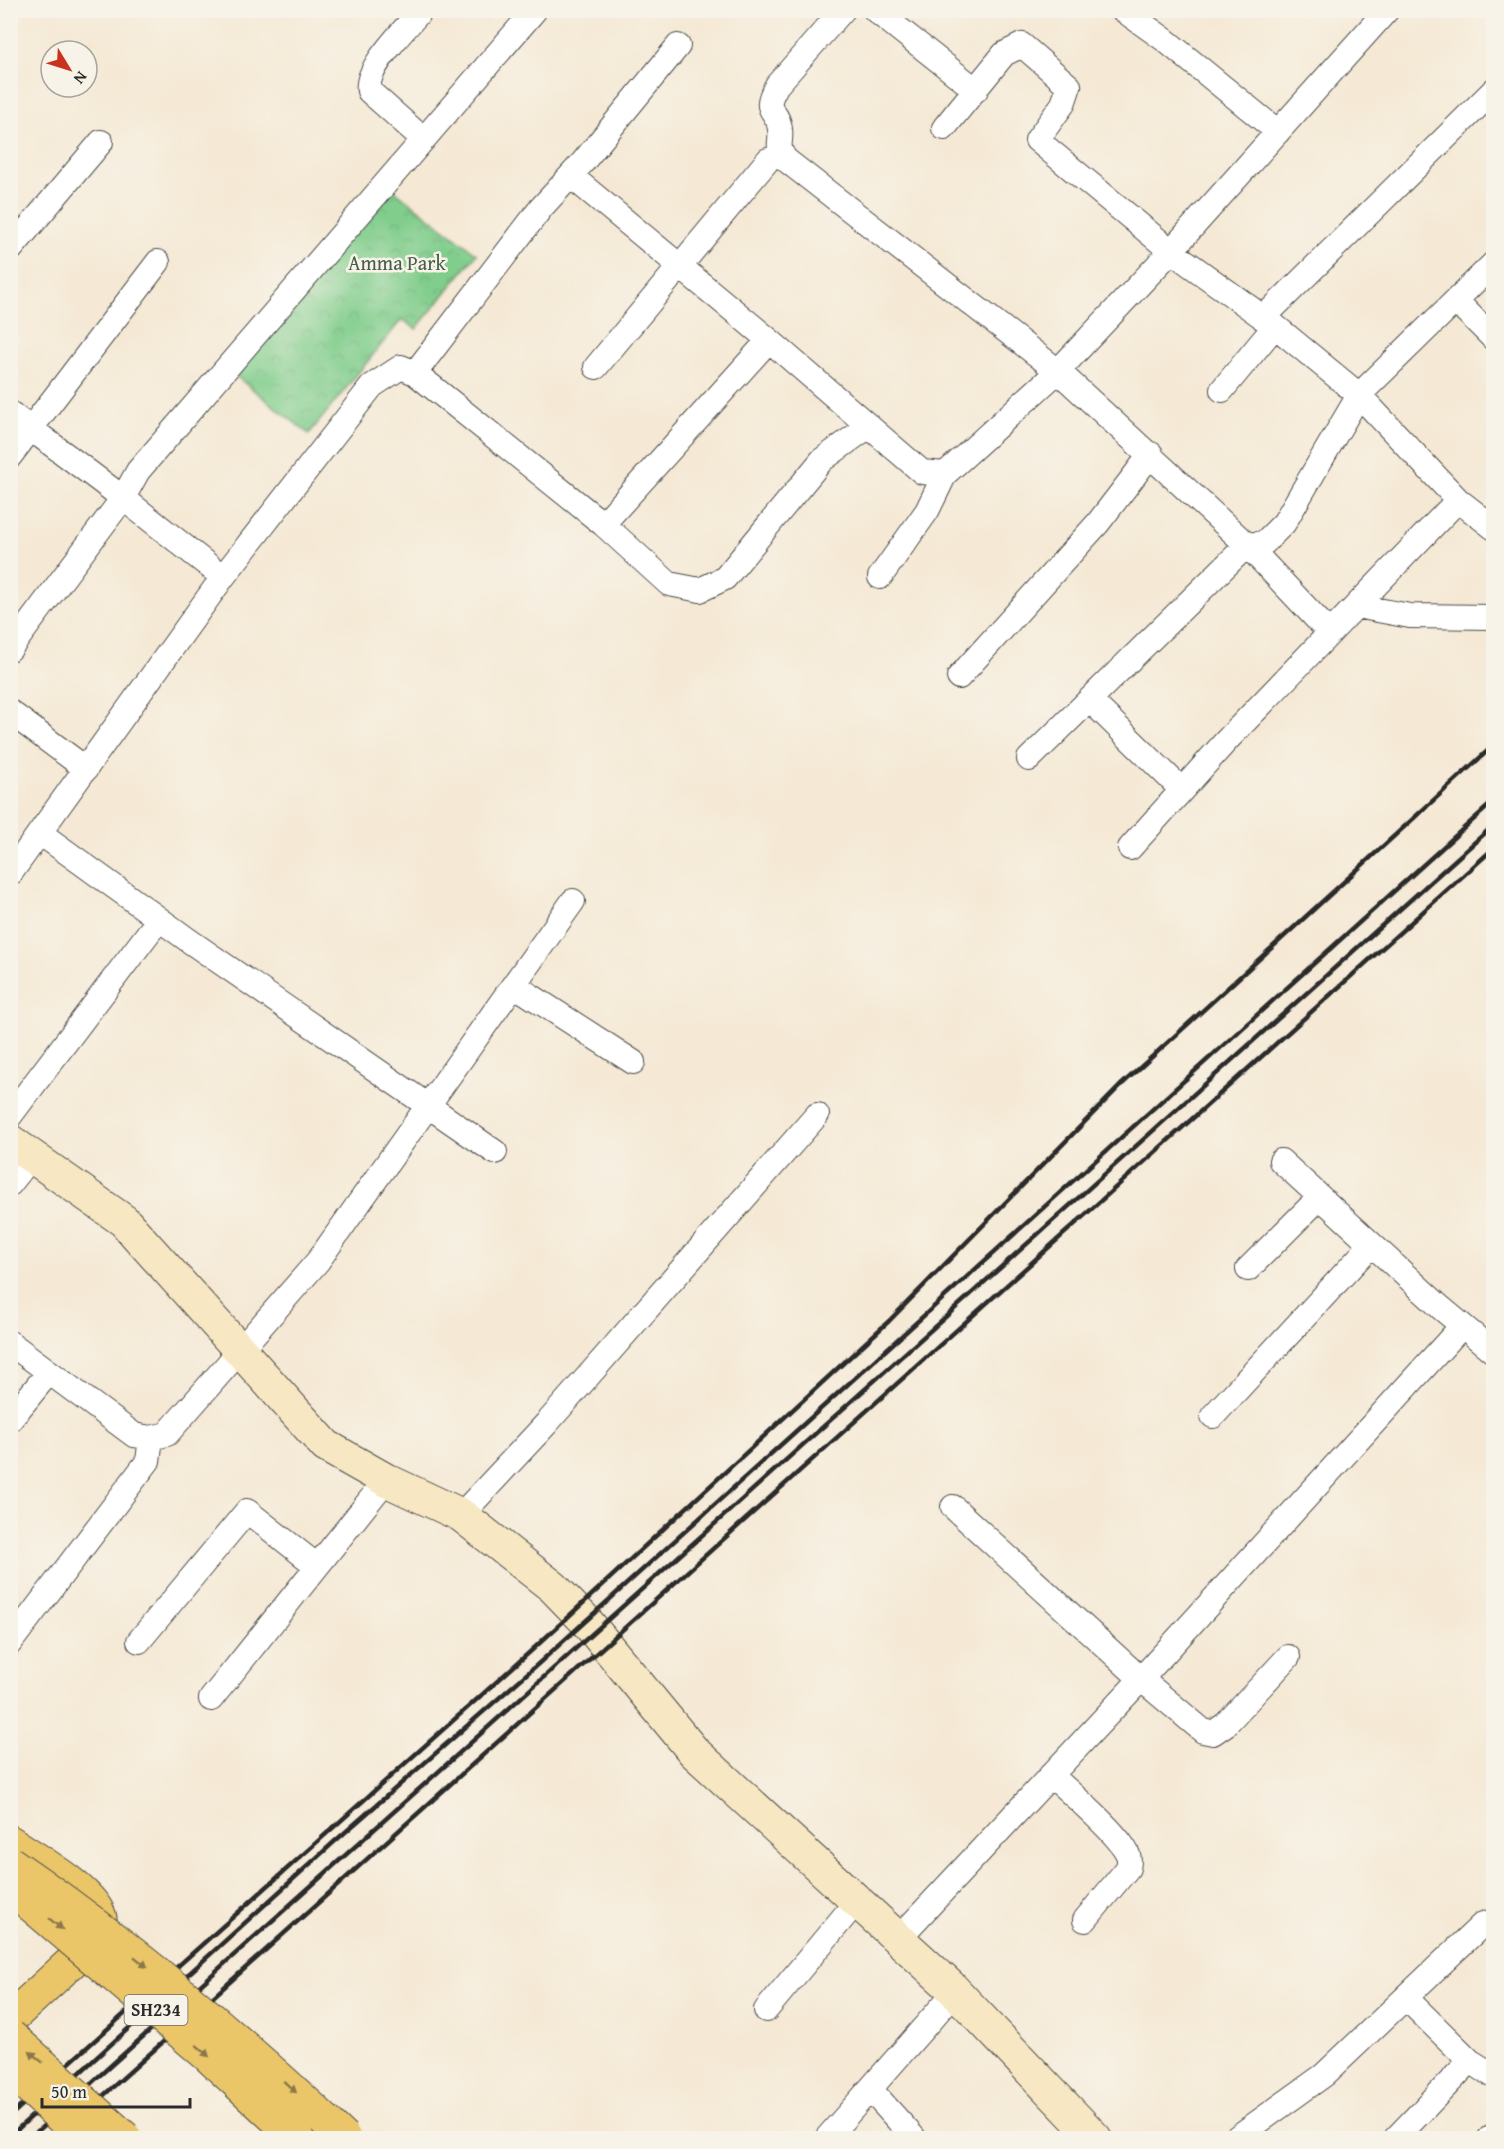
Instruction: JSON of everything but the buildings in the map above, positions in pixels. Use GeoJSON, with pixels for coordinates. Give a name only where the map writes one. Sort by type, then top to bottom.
{"type":"FeatureCollection","features":[{"type":"Feature","properties":{"kind":"main road"},"geometry":{"type":"LineString","coordinates":[[10,1842],[81,1891],[93,1904],[100,1919],[97,1934],[90,1945],[10,2019]]}},
{"type":"Feature","properties":{"kind":"main road"},"geometry":{"type":"LineString","coordinates":[[10,1863],[57,1894],[150,1969],[290,2088],[344,2139]]}},
{"type":"Feature","properties":{"kind":"main road","name":"SH234"},"geometry":{"type":"LineString","coordinates":[[10,1887],[207,2054],[297,2139]]}},
{"type":"Feature","properties":{"kind":"main road"},"geometry":{"type":"LineString","coordinates":[[10,2036],[125,2139]]}},
{"type":"Feature","properties":{"kind":"main road"},"geometry":{"type":"LineString","coordinates":[[10,2069],[83,2139]]}},
{"type":"Feature","properties":{"kind":"street"},"geometry":{"type":"LineString","coordinates":[[421,10],[372,70],[367,83],[369,91],[423,140]]}},
{"type":"Feature","properties":{"kind":"street"},"geometry":{"type":"LineString","coordinates":[[10,649],[123,498],[138,471],[534,10]]}},
{"type":"Feature","properties":{"kind":"street"},"geometry":{"type":"LineString","coordinates":[[843,10],[777,85],[771,95],[769,104],[780,129],[777,146],[781,154],[1058,371],[1151,454],[1247,545],[1330,633]]}},
{"type":"Feature","properties":{"kind":"street"},"geometry":{"type":"LineString","coordinates":[[875,10],[976,90]]}},
{"type":"Feature","properties":{"kind":"street"},"geometry":{"type":"LineString","coordinates":[[880,577],[927,511],[945,474],[1058,371],[1171,251],[1387,10]]}},
{"type":"Feature","properties":{"kind":"street"},"geometry":{"type":"LineString","coordinates":[[1124,11],[1156,33],[1278,132]]}},
{"type":"Feature","properties":{"kind":"street"},"geometry":{"type":"LineString","coordinates":[[944,128],[1004,54],[1022,45],[1069,86],[1062,104],[1037,140],[1171,251],[1269,322],[1359,395],[1458,500],[1494,528]]}},
{"type":"Feature","properties":{"kind":"street"},"geometry":{"type":"LineString","coordinates":[[415,373],[541,208],[571,176],[678,46]]}},
{"type":"Feature","properties":{"kind":"street"},"geometry":{"type":"LineString","coordinates":[[1222,390],[1269,322],[1494,90]]}},
{"type":"Feature","properties":{"kind":"street"},"geometry":{"type":"LineString","coordinates":[[10,250],[101,142]]}},
{"type":"Feature","properties":{"kind":"street"},"geometry":{"type":"LineString","coordinates":[[596,367],[768,160]]}},
{"type":"Feature","properties":{"kind":"street"},"geometry":{"type":"LineString","coordinates":[[571,176],[769,340],[922,472],[945,474]]}},
{"type":"Feature","properties":{"kind":"street"},"geometry":{"type":"LineString","coordinates":[[10,456],[158,262]]}},
{"type":"Feature","properties":{"kind":"street"},"geometry":{"type":"LineString","coordinates":[[1029,759],[1247,545],[1264,543],[1284,523],[1359,395],[1494,263]]}},
{"type":"Feature","properties":{"kind":"street"},"geometry":{"type":"LineString","coordinates":[[1455,301],[1494,339]]}},
{"type":"Feature","properties":{"kind":"street"},"geometry":{"type":"LineString","coordinates":[[603,524],[769,340]]}},
{"type":"Feature","properties":{"kind":"street"},"geometry":{"type":"LineString","coordinates":[[10,874],[223,577],[372,386],[400,366],[415,373],[603,524],[669,584],[700,590],[725,578],[822,460],[869,426]]}},
{"type":"Feature","properties":{"kind":"street"},"geometry":{"type":"LineString","coordinates":[[10,413],[223,577]]}},
{"type":"Feature","properties":{"kind":"street"},"geometry":{"type":"LineString","coordinates":[[959,677],[1098,523],[1151,454]]}},
{"type":"Feature","properties":{"kind":"street"},"geometry":{"type":"LineString","coordinates":[[1130,848],[1182,790],[1458,500]]}},
{"type":"Feature","properties":{"kind":"street"},"geometry":{"type":"LineString","coordinates":[[1356,606],[1410,616],[1494,617]]}},
{"type":"Feature","properties":{"kind":"street"},"geometry":{"type":"LineString","coordinates":[[1090,700],[1182,790]]}},
{"type":"Feature","properties":{"kind":"street"},"geometry":{"type":"LineString","coordinates":[[10,712],[86,769]]}},
{"type":"Feature","properties":{"kind":"street"},"geometry":{"type":"LineString","coordinates":[[40,833],[159,919],[495,1152]]}},
{"type":"Feature","properties":{"kind":"street"},"geometry":{"type":"LineString","coordinates":[[10,1343],[134,1435],[151,1438],[167,1434],[318,1261],[573,901]]}},
{"type":"Feature","properties":{"kind":"street"},"geometry":{"type":"LineString","coordinates":[[10,1116],[159,919]]}},
{"type":"Feature","properties":{"kind":"street"},"geometry":{"type":"LineString","coordinates":[[514,985],[633,1062]]}},
{"type":"Feature","properties":{"kind":"street"},"geometry":{"type":"LineString","coordinates":[[461,1515],[555,1415],[817,1115]]}},
{"type":"Feature","properties":{"kind":"street"},"geometry":{"type":"LineString","coordinates":[[10,1184],[21,1148],[124,1221],[326,1446],[386,1480],[461,1515],[553,1587],[586,1621],[682,1740],[955,1992],[1095,2139]]}},
{"type":"Feature","properties":{"kind":"street"},"geometry":{"type":"LineString","coordinates":[[1281,1161],[1371,1245],[1494,1352]]}},
{"type":"Feature","properties":{"kind":"street"},"geometry":{"type":"LineString","coordinates":[[1248,1269],[1320,1197]]}},
{"type":"Feature","properties":{"kind":"street"},"geometry":{"type":"LineString","coordinates":[[1213,1416],[1371,1245]]}},
{"type":"Feature","properties":{"kind":"street"},"geometry":{"type":"LineString","coordinates":[[898,1939],[1141,1679],[1462,1326]]}},
{"type":"Feature","properties":{"kind":"street"},"geometry":{"type":"LineString","coordinates":[[10,1420],[49,1372]]}},
{"type":"Feature","properties":{"kind":"street"},"geometry":{"type":"LineString","coordinates":[[10,1643],[55,1581],[142,1470],[148,1461],[151,1438]]}},
{"type":"Feature","properties":{"kind":"street"},"geometry":{"type":"LineString","coordinates":[[210,1700],[386,1480]]}},
{"type":"Feature","properties":{"kind":"street"},"geometry":{"type":"LineString","coordinates":[[952,1507],[1141,1679],[1203,1731],[1213,1733],[1226,1725],[1288,1657]]}},
{"type":"Feature","properties":{"kind":"street"},"geometry":{"type":"LineString","coordinates":[[139,1641],[247,1511],[317,1566]]}},
{"type":"Feature","properties":{"kind":"street"},"geometry":{"type":"LineString","coordinates":[[1051,1775],[1128,1852],[1130,1861],[1128,1868],[1085,1920]]}},
{"type":"Feature","properties":{"kind":"street"},"geometry":{"type":"LineString","coordinates":[[766,2010],[857,1902]]}},
{"type":"Feature","properties":{"kind":"street"},"geometry":{"type":"LineString","coordinates":[[1236,2139],[1324,2075],[1483,1924],[1494,1921]]}},
{"type":"Feature","properties":{"kind":"street"},"geometry":{"type":"LineString","coordinates":[[826,2139],[955,1992]]}},
{"type":"Feature","properties":{"kind":"street"},"geometry":{"type":"LineString","coordinates":[[1406,1998],[1470,2061],[1494,2076]]}},
{"type":"Feature","properties":{"kind":"street"},"geometry":{"type":"LineString","coordinates":[[1396,2139],[1470,2061]]}},
{"type":"Feature","properties":{"kind":"street"},"geometry":{"type":"LineString","coordinates":[[870,2089],[914,2139]]}},
{"type":"Feature","properties":{"kind":"street"},"geometry":{"type":"LineString","coordinates":[[1490,2139],[1494,2135]]}},
{"type":"Feature","properties":{"kind":"green space","name":"Amma Park"},"geometry":{"type":"Polygon","coordinates":[[[389,186],[477,254],[416,329],[402,319],[309,434],[233,374],[389,186]]]}},
{"type":"Feature","properties":{"kind":"railway"},"geometry":{"type":"LineString","coordinates":[[10,2116],[531,1651],[889,1321],[1120,1086],[1494,745]]}},
{"type":"Feature","properties":{"kind":"railway"},"geometry":{"type":"LineString","coordinates":[[10,2136],[334,1842],[538,1664],[1494,801]]}},
{"type":"Feature","properties":{"kind":"railway"},"geometry":{"type":"LineString","coordinates":[[30,2138],[1494,825]]}},
{"type":"Feature","properties":{"kind":"railway"},"geometry":{"type":"LineString","coordinates":[[56,2138],[1494,848]]}}]}
